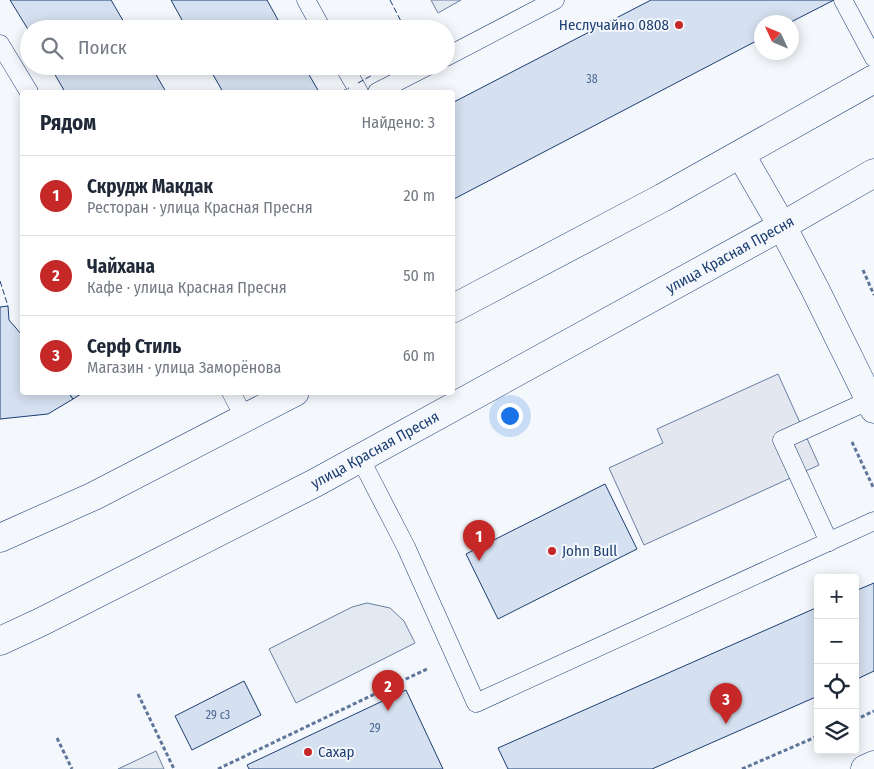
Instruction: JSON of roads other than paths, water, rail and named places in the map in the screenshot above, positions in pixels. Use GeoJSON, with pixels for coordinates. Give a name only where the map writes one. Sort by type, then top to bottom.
{"type":"FeatureCollection","features":[{"type":"Feature","properties":{"kind":"main road"},"geometry":{"type":"LineString","coordinates":[[455,307],[653,203],[874,79]]}},
{"type":"Feature","properties":{"kind":"main road"},"geometry":{"type":"LineString","coordinates":[[741,154],[815,289],[872,405]]}},
{"type":"Feature","properties":{"kind":"main road","name":"улица Красная Пресня"},"geometry":{"type":"LineString","coordinates":[[0,641],[306,487],[869,178]]}},
{"type":"Feature","properties":{"kind":"main road"},"geometry":{"type":"LineString","coordinates":[[0,538],[94,496],[289,395]]}},
{"type":"Feature","properties":{"kind":"main road"},"geometry":{"type":"LineString","coordinates":[[865,769],[874,765]]}},
{"type":"Feature","properties":{"kind":"lane"},"geometry":{"type":"LineString","coordinates":[[306,0],[317,20]]}},
{"type":"Feature","properties":{"kind":"lane"},"geometry":{"type":"LineString","coordinates":[[455,51],[555,0]]}},
{"type":"Feature","properties":{"kind":"lane"},"geometry":{"type":"LineString","coordinates":[[843,0],[874,58]]}},
{"type":"Feature","properties":{"kind":"lane"},"geometry":{"type":"LineString","coordinates":[[0,44],[28,90]]}},
{"type":"Feature","properties":{"kind":"lane"},"geometry":{"type":"LineString","coordinates":[[349,75],[358,90]]}},
{"type":"Feature","properties":{"kind":"lane"},"geometry":{"type":"LineString","coordinates":[[381,90],[410,75]]}},
{"type":"Feature","properties":{"kind":"lane"},"geometry":{"type":"LineString","coordinates":[[233,395],[245,419]]}},
{"type":"Feature","properties":{"kind":"lane"},"geometry":{"type":"LineString","coordinates":[[828,542],[782,440],[838,415],[872,405]]}},
{"type":"Feature","properties":{"kind":"lane"},"geometry":{"type":"LineString","coordinates":[[360,458],[406,547],[476,703],[874,521]]}},
{"type":"Feature","properties":{"kind":"place","name":"Неслучайно 0808"},"geometry":{"type":"Point","coordinates":[679,25]}},
{"type":"Feature","properties":{"kind":"place","name":"John Bull"},"geometry":{"type":"Point","coordinates":[552,551]}},
{"type":"Feature","properties":{"kind":"place","name":"Скрудж Макдак"},"geometry":{"type":"Point","coordinates":[479,561]}},
{"type":"Feature","properties":{"kind":"place","name":"Чайхана"},"geometry":{"type":"Point","coordinates":[388,711]}},
{"type":"Feature","properties":{"kind":"place","name":"Серф Стиль"},"geometry":{"type":"Point","coordinates":[726,724]}},
{"type":"Feature","properties":{"kind":"place","name":"Сахар"},"geometry":{"type":"Point","coordinates":[308,752]}}]}
